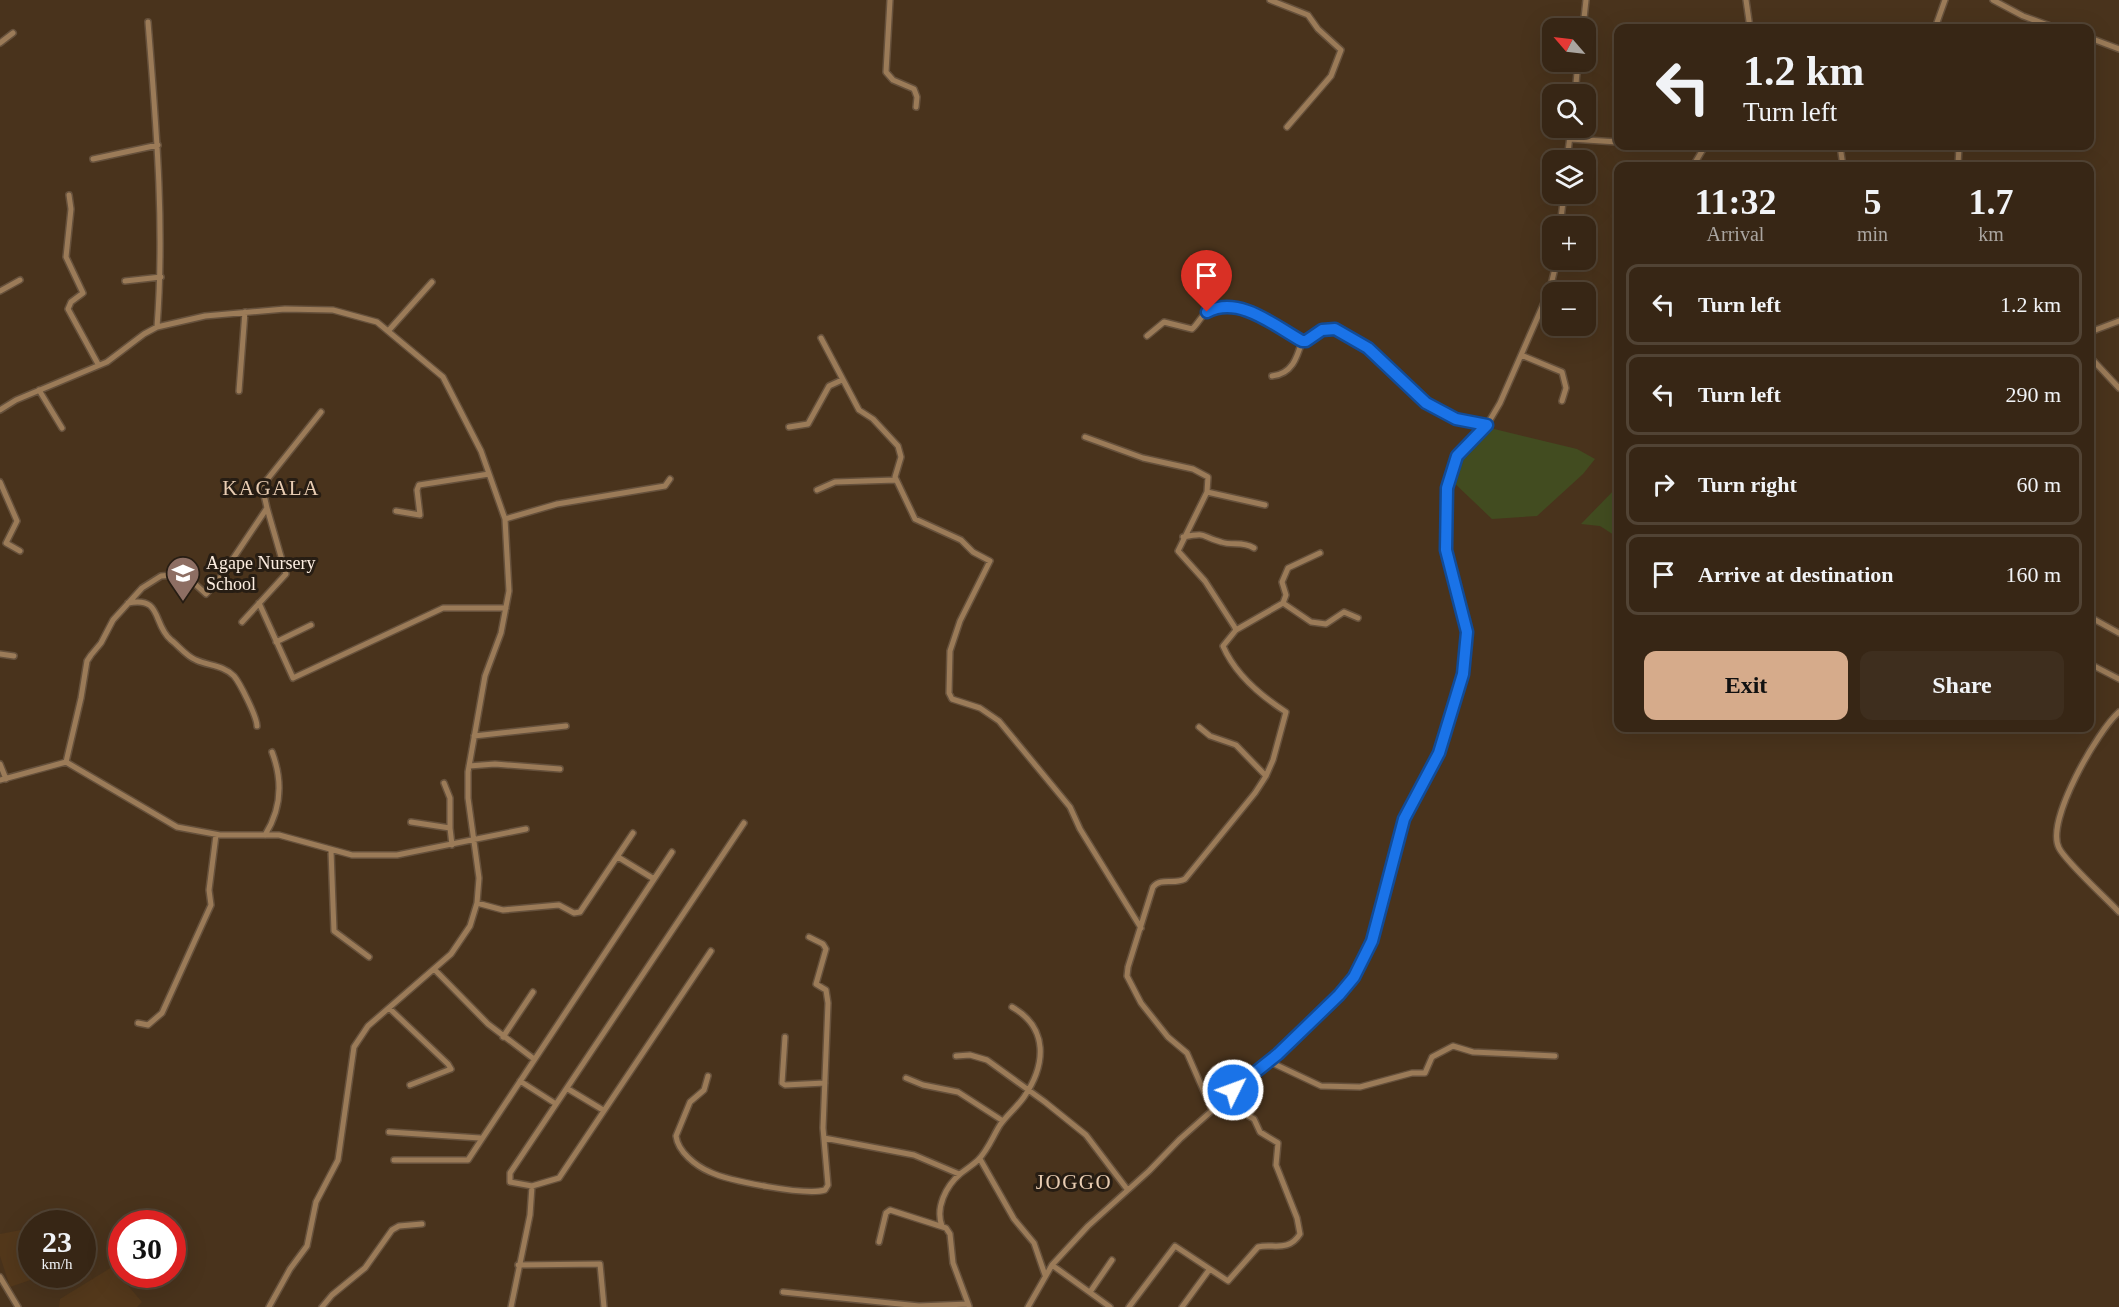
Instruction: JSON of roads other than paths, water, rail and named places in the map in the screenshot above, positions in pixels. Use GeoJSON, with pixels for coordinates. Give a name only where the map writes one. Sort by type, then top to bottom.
{"type":"FeatureCollection","features":[{"type":"Feature","properties":{"kind":"street"},"geometry":{"type":"LineString","coordinates":[[890,0],[886,72],[893,80],[914,89],[917,97],[916,107]]}},
{"type":"Feature","properties":{"kind":"street"},"geometry":{"type":"LineString","coordinates":[[1270,0],[1308,15],[1318,29],[1341,50],[1331,76],[1287,127]]}},
{"type":"Feature","properties":{"kind":"street"},"geometry":{"type":"LineString","coordinates":[[1583,18],[1586,0]]}},
{"type":"Feature","properties":{"kind":"street"},"geometry":{"type":"LineString","coordinates":[[1746,0],[1749,24]]}},
{"type":"Feature","properties":{"kind":"street"},"geometry":{"type":"LineString","coordinates":[[1936,24],[1945,0]]}},
{"type":"Feature","properties":{"kind":"street"},"geometry":{"type":"LineString","coordinates":[[1993,0],[2023,16],[2045,24]]}},
{"type":"Feature","properties":{"kind":"street"},"geometry":{"type":"LineString","coordinates":[[148,22],[158,145],[161,277],[157,327]]}},
{"type":"Feature","properties":{"kind":"street"},"geometry":{"type":"LineString","coordinates":[[0,43],[13,33]]}},
{"type":"Feature","properties":{"kind":"street"},"geometry":{"type":"LineString","coordinates":[[2094,40],[2119,49]]}},
{"type":"Feature","properties":{"kind":"street"},"geometry":{"type":"LineString","coordinates":[[1568,150],[1569,139],[1614,142]]}},
{"type":"Feature","properties":{"kind":"street"},"geometry":{"type":"LineString","coordinates":[[93,159],[158,145]]}},
{"type":"Feature","properties":{"kind":"street"},"geometry":{"type":"LineString","coordinates":[[69,195],[71,209],[66,258],[83,293],[71,302],[68,309],[98,364]]}},
{"type":"Feature","properties":{"kind":"street"},"geometry":{"type":"LineString","coordinates":[[1029,1307],[1052,1265],[1127,1189],[1339,995],[1361,966],[1372,941],[1404,819],[1439,753],[1454,708],[1467,644],[1446,550],[1447,488],[1457,456],[1487,425],[1521,356],[1550,289],[1555,270]]}},
{"type":"Feature","properties":{"kind":"street"},"geometry":{"type":"LineString","coordinates":[[125,281],[161,277]]}},
{"type":"Feature","properties":{"kind":"street"},"geometry":{"type":"LineString","coordinates":[[0,291],[20,280]]}},
{"type":"Feature","properties":{"kind":"street"},"geometry":{"type":"LineString","coordinates":[[390,329],[432,282]]}},
{"type":"Feature","properties":{"kind":"street"},"geometry":{"type":"LineString","coordinates":[[1147,336],[1164,322],[1192,329],[1207,312],[1222,307],[1268,318],[1302,341],[1306,341],[1322,330],[1335,329],[1368,348],[1426,403],[1456,419],[1487,425]]}},
{"type":"Feature","properties":{"kind":"street"},"geometry":{"type":"LineString","coordinates":[[0,410],[39,390],[114,358],[144,334],[157,327],[205,316],[314,308],[362,316],[390,329],[443,377],[466,419],[505,519],[508,591],[506,608],[501,633],[485,676],[469,766],[468,798],[479,878],[477,903],[462,939],[435,970],[368,1026],[354,1047],[338,1160],[316,1202],[307,1246],[290,1269],[269,1307]]}},
{"type":"Feature","properties":{"kind":"street"},"geometry":{"type":"LineString","coordinates":[[239,390],[245,312]]}},
{"type":"Feature","properties":{"kind":"street"},"geometry":{"type":"LineString","coordinates":[[2094,330],[2119,321]]}},
{"type":"Feature","properties":{"kind":"street"},"geometry":{"type":"LineString","coordinates":[[821,338],[859,410],[873,419],[898,446],[901,457],[895,471],[896,480],[915,519],[962,540],[969,549],[990,561],[960,621],[950,651],[949,693],[952,699],[980,708],[999,721],[1070,807],[1077,823],[1141,928]]}},
{"type":"Feature","properties":{"kind":"street"},"geometry":{"type":"LineString","coordinates":[[1272,376],[1287,372],[1292,366],[1302,341]]}},
{"type":"Feature","properties":{"kind":"street"},"geometry":{"type":"LineString","coordinates":[[1521,356],[1562,372],[1566,388],[1562,401]]}},
{"type":"Feature","properties":{"kind":"street"},"geometry":{"type":"LineString","coordinates":[[2094,361],[2119,388]]}},
{"type":"Feature","properties":{"kind":"street"},"geometry":{"type":"LineString","coordinates":[[789,427],[808,424],[829,386],[842,380]]}},
{"type":"Feature","properties":{"kind":"street"},"geometry":{"type":"LineString","coordinates":[[39,390],[62,428]]}},
{"type":"Feature","properties":{"kind":"street"},"geometry":{"type":"LineString","coordinates":[[242,622],[286,574],[262,486],[321,412]]}},
{"type":"Feature","properties":{"kind":"street"},"geometry":{"type":"LineString","coordinates":[[1085,437],[1143,458],[1201,471],[1208,477],[1207,492],[1183,537],[1179,554],[1205,581],[1236,630]]}},
{"type":"Feature","properties":{"kind":"street"},"geometry":{"type":"LineString","coordinates":[[396,511],[420,515],[417,490],[419,484],[489,474]]}},
{"type":"Feature","properties":{"kind":"street"},"geometry":{"type":"LineString","coordinates":[[505,519],[557,504],[664,486],[670,479]]}},
{"type":"Feature","properties":{"kind":"street"},"geometry":{"type":"LineString","coordinates":[[816,490],[835,482],[896,480]]}},
{"type":"Feature","properties":{"kind":"street"},"geometry":{"type":"LineString","coordinates":[[0,482],[17,521],[6,543],[20,550]]}},
{"type":"Feature","properties":{"kind":"street"},"geometry":{"type":"LineString","coordinates":[[1207,492],[1265,505]]}},
{"type":"Feature","properties":{"kind":"street"},"geometry":{"type":"LineString","coordinates":[[66,762],[87,661],[101,643],[113,620],[150,581],[176,573],[190,577],[206,594],[218,581],[267,508]]}},
{"type":"Feature","properties":{"kind":"street"},"geometry":{"type":"LineString","coordinates":[[1183,537],[1204,534],[1222,543],[1241,542],[1254,548]]}},
{"type":"Feature","properties":{"kind":"street"},"geometry":{"type":"LineString","coordinates":[[1212,1110],[1187,1053],[1161,1029],[1130,984],[1128,968],[1151,892],[1156,883],[1185,879],[1255,794],[1273,760],[1286,712],[1262,695],[1230,662],[1223,646],[1236,630],[1282,603],[1286,595],[1282,582],[1288,568],[1320,553]]}},
{"type":"Feature","properties":{"kind":"street"},"geometry":{"type":"LineString","coordinates":[[128,603],[142,602],[154,609],[162,631],[187,655],[222,667],[232,674],[239,682],[257,726]]}},
{"type":"Feature","properties":{"kind":"street"},"geometry":{"type":"LineString","coordinates":[[259,603],[289,673],[297,678],[443,608],[506,608]]}},
{"type":"Feature","properties":{"kind":"street"},"geometry":{"type":"LineString","coordinates":[[1282,603],[1311,622],[1326,624],[1344,612],[1358,618]]}},
{"type":"Feature","properties":{"kind":"street"},"geometry":{"type":"LineString","coordinates":[[2094,619],[2119,633]]}},
{"type":"Feature","properties":{"kind":"street"},"geometry":{"type":"LineString","coordinates":[[276,642],[311,625]]}},
{"type":"Feature","properties":{"kind":"street"},"geometry":{"type":"LineString","coordinates":[[0,654],[14,656]]}},
{"type":"Feature","properties":{"kind":"street"},"geometry":{"type":"LineString","coordinates":[[2094,666],[2119,679]]}},
{"type":"Feature","properties":{"kind":"street"},"geometry":{"type":"LineString","coordinates":[[2119,712],[2102,729],[2082,766],[2065,803],[2057,833],[2059,849],[2119,912]]}},
{"type":"Feature","properties":{"kind":"street"},"geometry":{"type":"LineString","coordinates":[[474,736],[566,726]]}},
{"type":"Feature","properties":{"kind":"street"},"geometry":{"type":"LineString","coordinates":[[1199,727],[1210,736],[1236,745],[1266,776]]}},
{"type":"Feature","properties":{"kind":"street"},"geometry":{"type":"LineString","coordinates":[[265,835],[275,816],[281,790],[272,752]]}},
{"type":"Feature","properties":{"kind":"street"},"geometry":{"type":"LineString","coordinates":[[0,764],[3,780],[66,762],[107,784],[169,824],[216,835],[279,834],[331,851],[364,856],[397,855],[526,829]]}},
{"type":"Feature","properties":{"kind":"street"},"geometry":{"type":"LineString","coordinates":[[469,766],[495,764],[560,769]]}},
{"type":"Feature","properties":{"kind":"street"},"geometry":{"type":"LineString","coordinates":[[444,783],[450,798],[452,845]]}},
{"type":"Feature","properties":{"kind":"street"},"geometry":{"type":"LineString","coordinates":[[411,822],[450,828]]}},
{"type":"Feature","properties":{"kind":"street"},"geometry":{"type":"LineString","coordinates":[[711,951],[559,1178],[532,1186],[514,1184],[509,1179],[510,1173],[744,823]]}},
{"type":"Feature","properties":{"kind":"street"},"geometry":{"type":"LineString","coordinates":[[477,903],[503,910],[559,905],[574,912],[580,912],[633,833]]}},
{"type":"Feature","properties":{"kind":"street"},"geometry":{"type":"LineString","coordinates":[[138,1023],[148,1025],[162,1013],[211,905],[209,890],[216,835]]}},
{"type":"Feature","properties":{"kind":"street"},"geometry":{"type":"LineString","coordinates":[[331,851],[334,931],[369,957]]}},
{"type":"Feature","properties":{"kind":"street"},"geometry":{"type":"LineString","coordinates":[[394,1160],[468,1160],[480,1138],[672,852]]}},
{"type":"Feature","properties":{"kind":"street"},"geometry":{"type":"LineString","coordinates":[[618,856],[654,879]]}},
{"type":"Feature","properties":{"kind":"street"},"geometry":{"type":"LineString","coordinates":[[708,1076],[704,1090],[690,1102],[676,1136],[681,1151],[710,1172],[758,1185],[821,1191],[828,1185],[824,1138],[828,1003],[825,990],[816,984],[826,949],[823,944],[809,937]]}},
{"type":"Feature","properties":{"kind":"street"},"geometry":{"type":"LineString","coordinates":[[435,970],[503,1037],[534,1059]]}},
{"type":"Feature","properties":{"kind":"street"},"geometry":{"type":"LineString","coordinates":[[503,1037],[533,992]]}},
{"type":"Feature","properties":{"kind":"street"},"geometry":{"type":"LineString","coordinates":[[783,1292],[919,1306],[969,1306],[953,1263],[950,1234],[942,1226],[938,1217],[942,1201],[959,1174],[980,1159],[1003,1121],[1028,1089],[1039,1059],[1041,1046],[1039,1035],[1029,1018],[1012,1007]]}},
{"type":"Feature","properties":{"kind":"street"},"geometry":{"type":"LineString","coordinates":[[389,1008],[448,1064],[451,1070],[410,1086]]}},
{"type":"Feature","properties":{"kind":"street"},"geometry":{"type":"LineString","coordinates":[[785,1037],[782,1083],[785,1085],[825,1083]]}},
{"type":"Feature","properties":{"kind":"street"},"geometry":{"type":"LineString","coordinates":[[1268,1061],[1314,1085],[1350,1088],[1425,1073],[1432,1057],[1453,1046],[1473,1053],[1555,1056]]}},
{"type":"Feature","properties":{"kind":"street"},"geometry":{"type":"LineString","coordinates":[[956,1056],[980,1057],[1028,1089],[1086,1135],[1127,1189]]}},
{"type":"Feature","properties":{"kind":"street"},"geometry":{"type":"LineString","coordinates":[[906,1078],[931,1087],[958,1092],[1003,1121]]}},
{"type":"Feature","properties":{"kind":"street"},"geometry":{"type":"LineString","coordinates":[[520,1081],[556,1104]]}},
{"type":"Feature","properties":{"kind":"street"},"geometry":{"type":"LineString","coordinates":[[568,1089],[603,1110]]}},
{"type":"Feature","properties":{"kind":"street"},"geometry":{"type":"LineString","coordinates":[[1129,1307],[1175,1246],[1228,1281],[1258,1247],[1272,1248],[1292,1243],[1300,1234],[1297,1218],[1276,1165],[1278,1143],[1260,1132],[1254,1119],[1222,1101]]}},
{"type":"Feature","properties":{"kind":"street"},"geometry":{"type":"LineString","coordinates":[[389,1132],[480,1138]]}},
{"type":"Feature","properties":{"kind":"street"},"geometry":{"type":"LineString","coordinates":[[824,1138],[914,1155],[959,1174]]}},
{"type":"Feature","properties":{"kind":"street"},"geometry":{"type":"LineString","coordinates":[[980,1159],[1014,1219],[1034,1244],[1045,1275]]}},
{"type":"Feature","properties":{"kind":"street"},"geometry":{"type":"LineString","coordinates":[[511,1307],[530,1215],[532,1186]]}},
{"type":"Feature","properties":{"kind":"street"},"geometry":{"type":"LineString","coordinates":[[879,1242],[890,1210],[942,1226]]}},
{"type":"Feature","properties":{"kind":"street"},"geometry":{"type":"LineString","coordinates":[[322,1307],[365,1268],[392,1230],[399,1226],[422,1224]]}},
{"type":"Feature","properties":{"kind":"street"},"geometry":{"type":"LineString","coordinates":[[1090,1292],[1112,1260]]}},
{"type":"Feature","properties":{"kind":"street"},"geometry":{"type":"LineString","coordinates":[[518,1265],[600,1264],[604,1307]]}},
{"type":"Feature","properties":{"kind":"street"},"geometry":{"type":"LineString","coordinates":[[1052,1265],[1110,1307]]}},
{"type":"Feature","properties":{"kind":"street"},"geometry":{"type":"LineString","coordinates":[[1182,1307],[1209,1270]]}},
{"type":"Feature","properties":{"kind":"street"},"geometry":{"type":"LineString","coordinates":[[0,1277],[18,1307]]}},
{"type":"Feature","properties":{"kind":"place","name":"Agape Nursery School"},"geometry":{"type":"Point","coordinates":[183,602]}},
{"type":"Feature","properties":{"kind":"district","name":"KAGALA"},"geometry":{"type":"Point","coordinates":[271,488]}},
{"type":"Feature","properties":{"kind":"district","name":"JOGGO"},"geometry":{"type":"Point","coordinates":[1074,1182]}}]}
